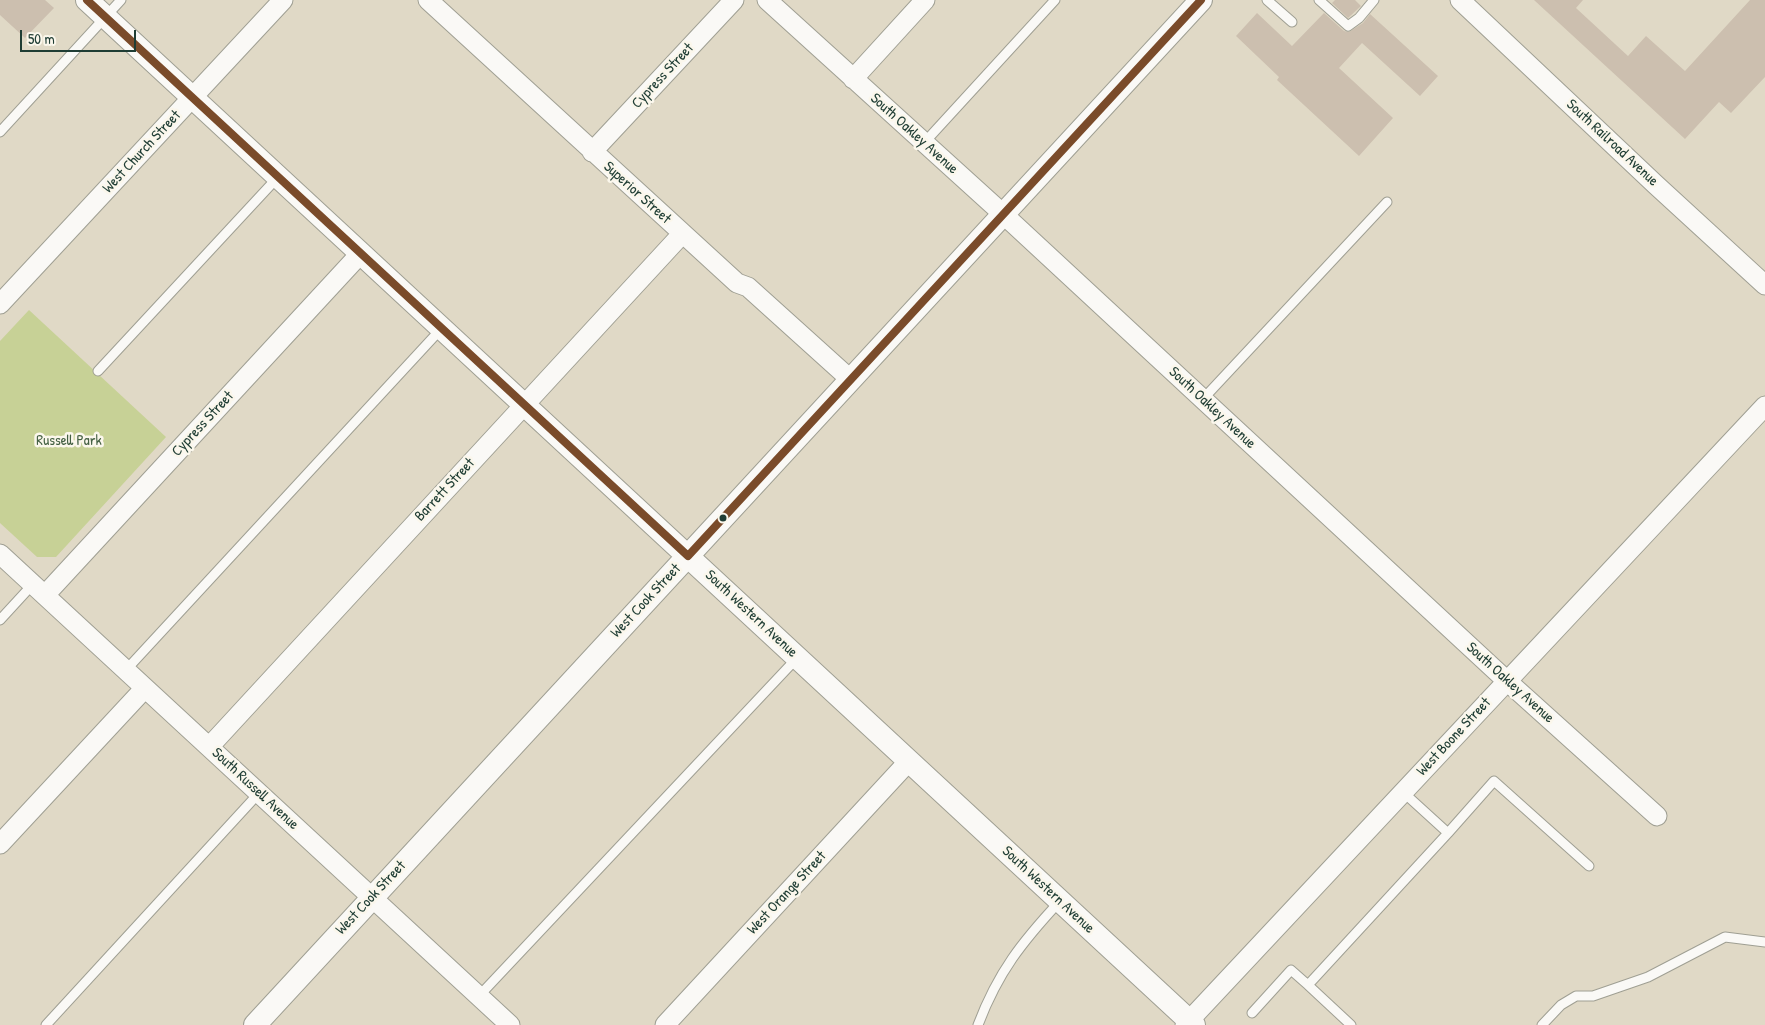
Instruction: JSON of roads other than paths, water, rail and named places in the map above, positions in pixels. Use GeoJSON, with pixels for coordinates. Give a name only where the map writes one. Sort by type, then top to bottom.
{"type":"FeatureCollection","features":[{"type":"Feature","properties":{"kind":"street","name":"South Western Avenue"},"geometry":{"type":"LineString","coordinates":[[87,0],[1060,901],[1189,1023]]}},
{"type":"Feature","properties":{"kind":"street","name":"West Church Street"},"geometry":{"type":"LineString","coordinates":[[0,304],[283,0]]}},
{"type":"Feature","properties":{"kind":"street","name":"Superior Street"},"geometry":{"type":"LineString","coordinates":[[428,0],[737,284],[748,287],[850,379]]}},
{"type":"Feature","properties":{"kind":"street","name":"Cypress Street"},"geometry":{"type":"LineString","coordinates":[[592,152],[734,0]]}},
{"type":"Feature","properties":{"kind":"street","name":"South Oakley Avenue"},"geometry":{"type":"LineString","coordinates":[[767,0],[1003,214],[1656,816]]}},
{"type":"Feature","properties":{"kind":"street"},"geometry":{"type":"LineString","coordinates":[[853,79],[925,0]]}},
{"type":"Feature","properties":{"kind":"street","name":"West Cook Street"},"geometry":{"type":"LineString","coordinates":[[254,1025],[1201,0]]}},
{"type":"Feature","properties":{"kind":"street","name":"South Railroad Avenue"},"geometry":{"type":"LineString","coordinates":[[1460,0],[1648,178],[1765,285]]}},
{"type":"Feature","properties":{"kind":"street","name":"Barrett Street"},"geometry":{"type":"LineString","coordinates":[[209,747],[682,234]]}},
{"type":"Feature","properties":{"kind":"street","name":"Cypress Street"},"geometry":{"type":"LineString","coordinates":[[39,590],[361,253]]}},
{"type":"Feature","properties":{"kind":"street","name":"West Boone Street"},"geometry":{"type":"LineString","coordinates":[[1189,1023],[1507,680],[1765,406]]}},
{"type":"Feature","properties":{"kind":"street","name":"South Russell Avenue"},"geometry":{"type":"LineString","coordinates":[[0,554],[510,1025]]}},
{"type":"Feature","properties":{"kind":"street"},"geometry":{"type":"LineString","coordinates":[[0,844],[145,688]]}},
{"type":"Feature","properties":{"kind":"street","name":"West Orange Street"},"geometry":{"type":"LineString","coordinates":[[665,1025],[909,761]]}},
{"type":"Feature","properties":{"kind":"lane"},"geometry":{"type":"LineString","coordinates":[[0,132],[121,0]]}},
{"type":"Feature","properties":{"kind":"lane"},"geometry":{"type":"LineString","coordinates":[[924,143],[1055,0]]}},
{"type":"Feature","properties":{"kind":"lane"},"geometry":{"type":"LineString","coordinates":[[1267,0],[1292,22]]}},
{"type":"Feature","properties":{"kind":"lane"},"geometry":{"type":"LineString","coordinates":[[1319,0],[1348,26],[1359,18],[1374,0]]}},
{"type":"Feature","properties":{"kind":"lane"},"geometry":{"type":"LineString","coordinates":[[98,371],[278,177]]}},
{"type":"Feature","properties":{"kind":"lane"},"geometry":{"type":"LineString","coordinates":[[1203,399],[1387,202]]}},
{"type":"Feature","properties":{"kind":"lane"},"geometry":{"type":"LineString","coordinates":[[126,670],[441,328]]}},
{"type":"Feature","properties":{"kind":"lane"},"geometry":{"type":"LineString","coordinates":[[0,620],[39,590]]}},
{"type":"Feature","properties":{"kind":"lane"},"geometry":{"type":"LineString","coordinates":[[478,996],[797,658]]}},
{"type":"Feature","properties":{"kind":"lane"},"geometry":{"type":"LineString","coordinates":[[1308,985],[1494,781],[1589,866]]}},
{"type":"Feature","properties":{"kind":"lane"},"geometry":{"type":"LineString","coordinates":[[1403,792],[1448,833]]}},
{"type":"Feature","properties":{"kind":"lane"},"geometry":{"type":"LineString","coordinates":[[46,1025],[259,793]]}},
{"type":"Feature","properties":{"kind":"lane"},"geometry":{"type":"LineString","coordinates":[[978,1025],[992,991],[1007,965],[1025,940],[1060,901]]}},
{"type":"Feature","properties":{"kind":"lane"},"geometry":{"type":"LineString","coordinates":[[1542,1025],[1561,1005],[1576,996],[1593,996],[1648,977],[1725,937],[1765,942]]}},
{"type":"Feature","properties":{"kind":"lane"},"geometry":{"type":"LineString","coordinates":[[1252,1013],[1291,970],[1351,1025]]}},
{"type":"Feature","properties":{"kind":"park label","name":"Russell Park"},"geometry":{"type":"Point","coordinates":[69,441]}}]}
